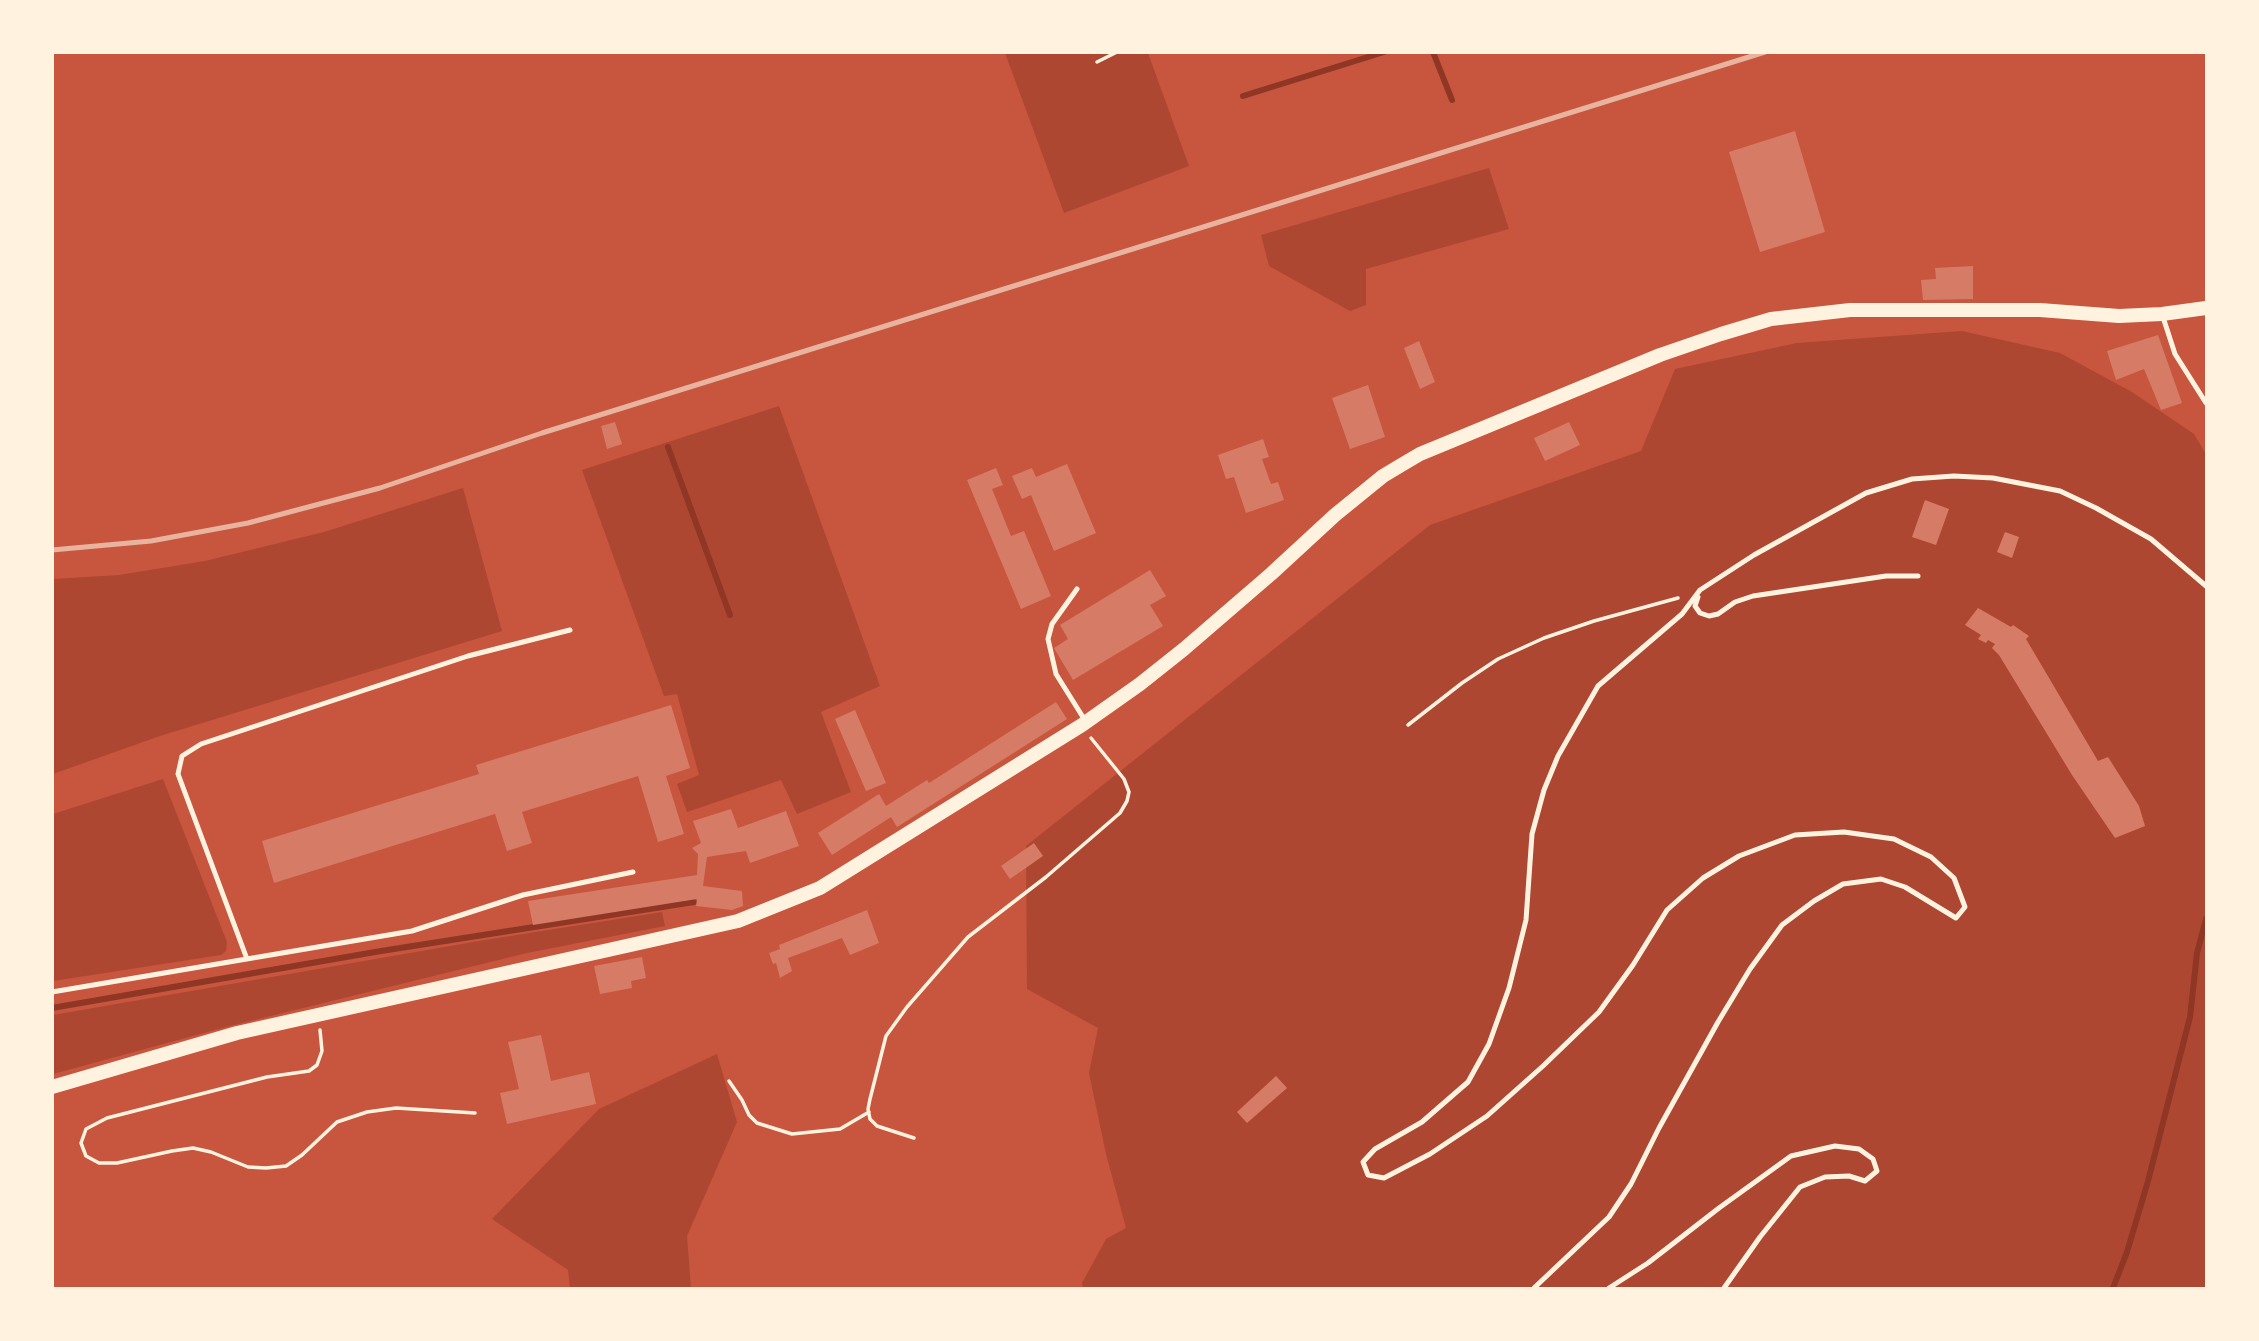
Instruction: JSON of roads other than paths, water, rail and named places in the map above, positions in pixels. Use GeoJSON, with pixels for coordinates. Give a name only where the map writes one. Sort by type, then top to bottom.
{"type":"FeatureCollection","features":[{"type":"Feature","properties":{"kind":"main road"},"geometry":{"type":"LineString","coordinates":[[52,1087],[237,1033],[738,921],[774,908],[839,878],[1084,723],[1140,684],[1185,649],[1335,515],[1393,470],[1420,454],[1660,355],[1771,319],[1850,310],[2039,310],[2119,316],[2207,308]]}},
{"type":"Feature","properties":{"kind":"lane"},"geometry":{"type":"LineString","coordinates":[[2162,314],[2175,354],[2207,403]]}},
{"type":"Feature","properties":{"kind":"lane"},"geometry":{"type":"LineString","coordinates":[[1534,1289],[1609,1217],[1631,1184],[1659,1128],[1749,969],[1782,925],[1843,884],[1881,879],[1905,887],[1956,918],[1965,907],[1954,878],[1931,857],[1894,839],[1844,832],[1795,835],[1739,856],[1703,878],[1667,910],[1633,965],[1599,1012],[1487,1116],[1430,1154],[1384,1178],[1368,1175],[1363,1162],[1376,1149],[1422,1122],[1468,1082],[1489,1044],[1509,988],[1527,920],[1532,834],[1544,790],[1558,757],[1598,686],[1682,614],[1700,590],[1754,555],[1866,493],[1912,479],[1954,476],[1993,478],[2060,491],[2151,539],[2207,586]]}},
{"type":"Feature","properties":{"kind":"lane"},"geometry":{"type":"LineString","coordinates":[[1700,590],[1695,606],[1700,613],[1709,616],[1753,596],[1886,576],[1919,576]]}},
{"type":"Feature","properties":{"kind":"lane"},"geometry":{"type":"LineString","coordinates":[[1077,589],[1052,624],[1048,639],[1056,674],[1084,723]]}},
{"type":"Feature","properties":{"kind":"lane"},"geometry":{"type":"LineString","coordinates":[[247,959],[178,774],[182,756],[201,744],[442,664],[570,629]]}},
{"type":"Feature","properties":{"kind":"lane"},"geometry":{"type":"LineString","coordinates":[[52,992],[412,931],[523,895],[633,872]]}},
{"type":"Feature","properties":{"kind":"lane"},"geometry":{"type":"LineString","coordinates":[[1609,1289],[1791,1156],[1835,1146],[1859,1149],[1873,1159],[1877,1171],[1865,1181],[1849,1176],[1825,1177],[1800,1187],[1760,1237],[1724,1289]]}},
{"type":"Feature","properties":{"kind":"waterway"},"geometry":{"type":"LineString","coordinates":[[1243,96],[1384,52]]}},
{"type":"Feature","properties":{"kind":"waterway"},"geometry":{"type":"LineString","coordinates":[[1433,52],[1452,100]]}},
{"type":"Feature","properties":{"kind":"waterway"},"geometry":{"type":"LineString","coordinates":[[668,447],[730,615]]}},
{"type":"Feature","properties":{"kind":"waterway"},"geometry":{"type":"LineString","coordinates":[[52,1008],[381,951],[694,902]]}},
{"type":"Feature","properties":{"kind":"waterway"},"geometry":{"type":"LineString","coordinates":[[2113,1288],[2127,1252],[2148,1181],[2190,1017],[2197,953],[2206,919]]}},
{"type":"Feature","properties":{"kind":"railway"},"geometry":{"type":"LineString","coordinates":[[52,550],[151,541],[248,523],[380,488],[542,433],[1765,52]]}}]}
